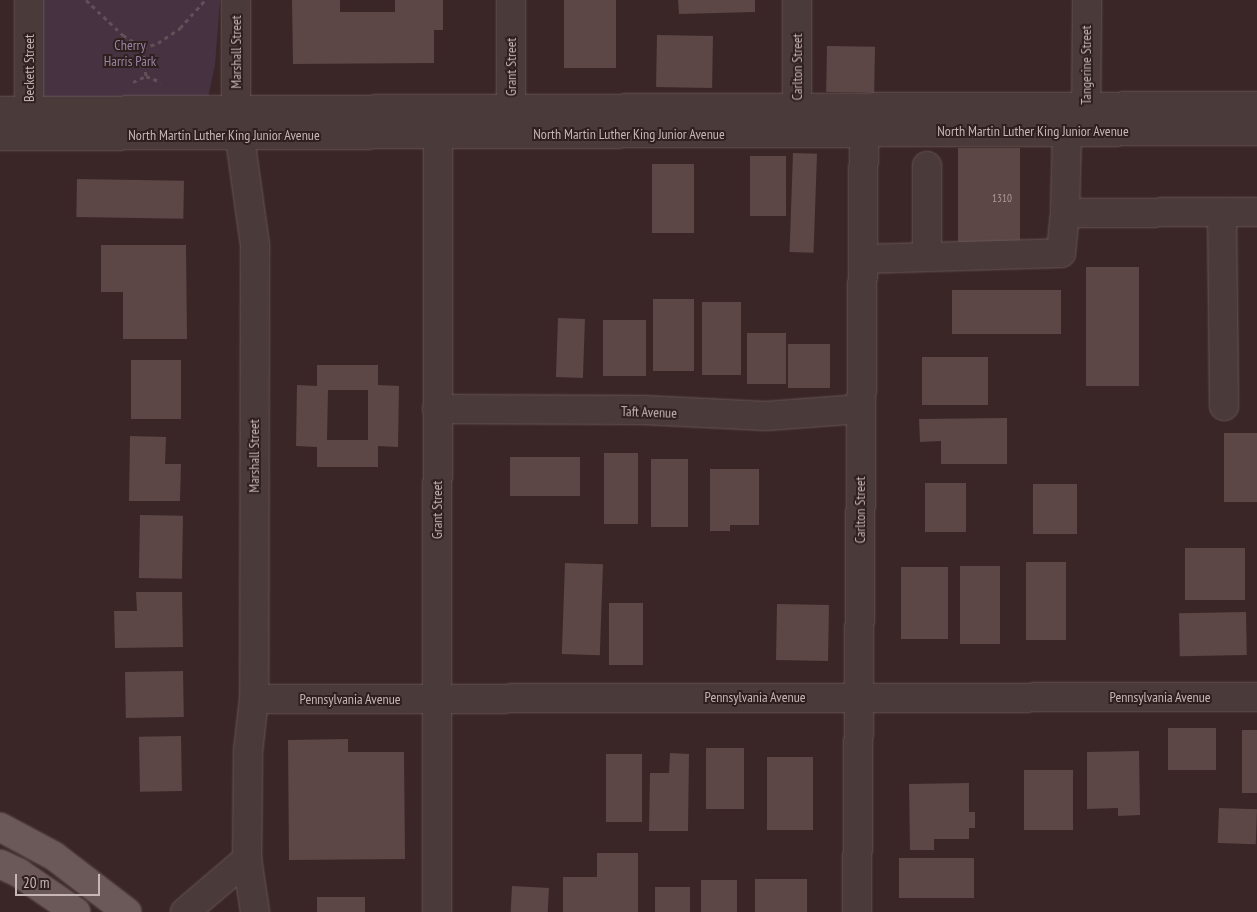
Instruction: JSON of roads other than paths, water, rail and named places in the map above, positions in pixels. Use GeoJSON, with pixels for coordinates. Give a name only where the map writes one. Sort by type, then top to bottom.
{"type":"FeatureCollection","features":[{"type":"Feature","properties":{"kind":"main road"},"geometry":{"type":"LineString","coordinates":[[0,827],[54,856],[127,912]]}},
{"type":"Feature","properties":{"kind":"main road"},"geometry":{"type":"LineString","coordinates":[[0,864],[19,873],[76,912]]}},
{"type":"Feature","properties":{"kind":"street","name":"Beckett Street"},"geometry":{"type":"LineString","coordinates":[[29,0],[29,123]]}},
{"type":"Feature","properties":{"kind":"street","name":"Marshall Street"},"geometry":{"type":"LineString","coordinates":[[236,0],[238,123],[255,246],[254,699],[248,752],[247,859],[255,912]]}},
{"type":"Feature","properties":{"kind":"street","name":"Grant Street"},"geometry":{"type":"LineString","coordinates":[[511,121],[512,0]]}},
{"type":"Feature","properties":{"kind":"street","name":"Carlton Street"},"geometry":{"type":"LineString","coordinates":[[797,0],[797,121]]}},
{"type":"Feature","properties":{"kind":"street","name":"Tangerine Street"},"geometry":{"type":"LineString","coordinates":[[927,257],[1060,253],[1080,123],[1087,0]]}},
{"type":"Feature","properties":{"kind":"street","name":"North Martin Luther King Junior Avenue"},"geometry":{"type":"LineString","coordinates":[[1080,123],[1257,106]]}},
{"type":"Feature","properties":{"kind":"street","name":"North Martin Luther King Junior Avenue"},"geometry":{"type":"LineString","coordinates":[[0,111],[29,123],[864,120],[1080,123],[1257,132]]}},
{"type":"Feature","properties":{"kind":"street","name":"Carlton Street"},"geometry":{"type":"LineString","coordinates":[[857,912],[864,120]]}},
{"type":"Feature","properties":{"kind":"street","name":"Grant Street"},"geometry":{"type":"LineString","coordinates":[[437,912],[438,121]]}},
{"type":"Feature","properties":{"kind":"street","name":"North Martin Luther King Junior Avenue"},"geometry":{"type":"LineString","coordinates":[[0,136],[29,123]]}},
{"type":"Feature","properties":{"kind":"street"},"geometry":{"type":"LineString","coordinates":[[863,259],[927,257],[927,166]]}},
{"type":"Feature","properties":{"kind":"street"},"geometry":{"type":"LineString","coordinates":[[1222,212],[1224,406]]}},
{"type":"Feature","properties":{"kind":"street"},"geometry":{"type":"LineString","coordinates":[[1065,213],[1257,212]]}},
{"type":"Feature","properties":{"kind":"street","name":"Taft Avenue"},"geometry":{"type":"LineString","coordinates":[[437,410],[643,410],[766,416],[861,410]]}},
{"type":"Feature","properties":{"kind":"street","name":"Pennsylvania Avenue"},"geometry":{"type":"LineString","coordinates":[[254,699],[860,696],[1257,697]]}},
{"type":"Feature","properties":{"kind":"street"},"geometry":{"type":"LineString","coordinates":[[185,912],[247,859]]}},
{"type":"Feature","properties":{"kind":"park label","name":"Cherry Harris Park"},"geometry":{"type":"Point","coordinates":[130,54]}}]}
